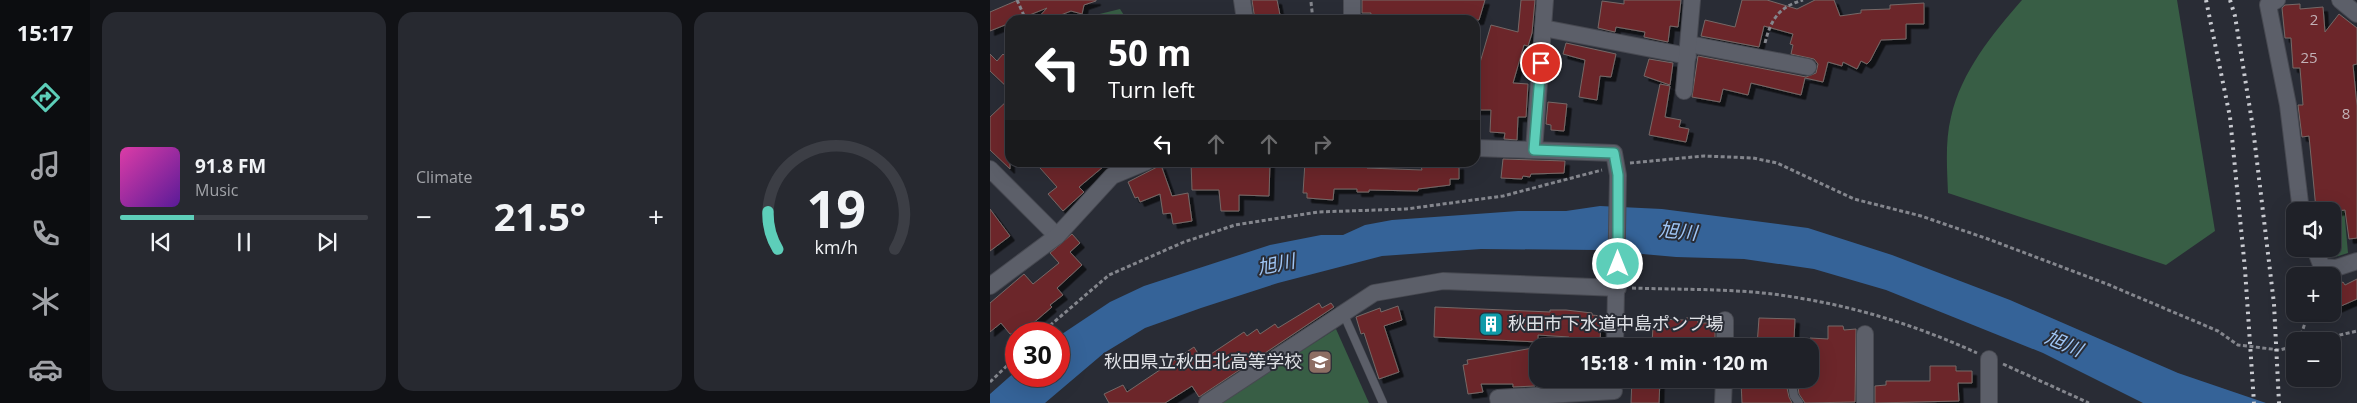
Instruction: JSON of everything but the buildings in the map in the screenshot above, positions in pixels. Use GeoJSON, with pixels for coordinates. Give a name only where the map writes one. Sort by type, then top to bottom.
{"type":"FeatureCollection","features":[{"type":"Feature","properties":{"kind":"street"},"geometry":{"type":"LineString","coordinates":[[1242,0],[1245,15]]}},
{"type":"Feature","properties":{"kind":"street"},"geometry":{"type":"LineString","coordinates":[[1352,0],[1352,15]]}},
{"type":"Feature","properties":{"kind":"street"},"geometry":{"type":"LineString","coordinates":[[1534,150],[1545,0]]}},
{"type":"Feature","properties":{"kind":"street"},"geometry":{"type":"LineString","coordinates":[[1684,91],[1692,0]]}},
{"type":"Feature","properties":{"kind":"street"},"geometry":{"type":"LineString","coordinates":[[2277,0],[2268,5],[2288,105],[2300,202]]}},
{"type":"Feature","properties":{"kind":"street"},"geometry":{"type":"LineString","coordinates":[[2340,0],[2357,14]]}},
{"type":"Feature","properties":{"kind":"street"},"geometry":{"type":"LineString","coordinates":[[1543,28],[1688,50],[1761,58],[1808,67]]}},
{"type":"Feature","properties":{"kind":"street"},"geometry":{"type":"LineString","coordinates":[[1480,148],[1614,153],[1618,175],[1618,288],[1615,338]]}},
{"type":"Feature","properties":{"kind":"street"},"geometry":{"type":"LineString","coordinates":[[990,286],[1057,236],[1112,176],[1134,167]]}},
{"type":"Feature","properties":{"kind":"street"},"geometry":{"type":"LineString","coordinates":[[990,169],[1057,236]]}},
{"type":"Feature","properties":{"kind":"street"},"geometry":{"type":"LineString","coordinates":[[2318,257],[2322,267],[2336,268],[2357,261]]}},
{"type":"Feature","properties":{"kind":"street"},"geometry":{"type":"LineString","coordinates":[[1207,403],[1374,293],[1443,281],[1618,288]]}},
{"type":"Feature","properties":{"kind":"street"},"geometry":{"type":"LineString","coordinates":[[1725,320],[1725,338]]}},
{"type":"Feature","properties":{"kind":"street"},"geometry":{"type":"LineString","coordinates":[[1865,334],[1865,403]]}},
{"type":"Feature","properties":{"kind":"street"},"geometry":{"type":"LineString","coordinates":[[1989,358],[1989,403]]}},
{"type":"Feature","properties":{"kind":"street"},"geometry":{"type":"LineString","coordinates":[[1723,403],[1724,388]]}},
{"type":"Feature","properties":{"kind":"street"},"geometry":{"type":"LineString","coordinates":[[1499,403],[1498,398],[1614,391]]}},
{"type":"Feature","properties":{"kind":"lane"},"geometry":{"type":"LineString","coordinates":[[1344,314],[1383,403]]}},
{"type":"Feature","properties":{"kind":"lane"},"geometry":{"type":"LineString","coordinates":[[1793,388],[1798,403]]}},
{"type":"Feature","properties":{"kind":"path"},"geometry":{"type":"LineString","coordinates":[[1017,0],[1024,15]]}},
{"type":"Feature","properties":{"kind":"path"},"geometry":{"type":"LineString","coordinates":[[1761,58],[1769,27],[1785,6],[1803,0]]}},
{"type":"Feature","properties":{"kind":"path"},"geometry":{"type":"LineString","coordinates":[[1311,2],[1313,15]]}},
{"type":"Feature","properties":{"kind":"path"},"geometry":{"type":"LineString","coordinates":[[2218,331],[2238,345],[2280,350],[2286,348]]}},
{"type":"Feature","properties":{"kind":"path"},"geometry":{"type":"LineString","coordinates":[[2341,335],[2357,331]]}},
{"type":"Feature","properties":{"kind":"path"},"geometry":{"type":"LineString","coordinates":[[990,382],[1005,368]]}},
{"type":"Feature","properties":{"kind":"green space"},"geometry":{"type":"Polygon","coordinates":[[[2022,0],[2177,0],[2215,231],[2166,265],[1948,193],[1948,135],[1951,117],[1962,84],[1989,40],[2022,0]]]}},
{"type":"Feature","properties":{"kind":"green space"},"geometry":{"type":"Polygon","coordinates":[[[1120,9],[1124,15],[1095,15],[1120,9]]]}},
{"type":"Feature","properties":{"kind":"green space"},"geometry":{"type":"Polygon","coordinates":[[[2341,209],[2344,209],[2348,253],[2341,255],[2341,209]]]}},
{"type":"Feature","properties":{"kind":"green space","name":"秋田県立秋田北高等学校"},"geometry":{"type":"Polygon","coordinates":[[[1336,329],[1369,403],[1220,403],[1336,329]]]}},
{"type":"Feature","properties":{"kind":"water","name":"旭川"},"geometry":{"type":"Polygon","coordinates":[[[1600,206],[1662,209],[1808,228],[1892,255],[2010,300],[2178,373],[2266,403],[2143,403],[2043,353],[1886,290],[1814,269],[1744,259],[1676,257],[1598,250],[1481,249],[1382,256],[1278,283],[1145,328],[1104,353],[1070,382],[1070,329],[1110,302],[1144,286],[1270,245],[1321,235],[1343,235],[1365,225],[1392,220],[1518,211],[1566,211],[1600,206]]]}},
{"type":"Feature","properties":{"kind":"water"},"geometry":{"type":"Polygon","coordinates":[[[1005,381],[1005,387],[1064,387],[1045,403],[990,403],[990,394],[1005,381]]]}},
{"type":"Feature","properties":{"kind":"railway"},"geometry":{"type":"LineString","coordinates":[[2206,0],[2230,117],[2245,269],[2254,403]]}},
{"type":"Feature","properties":{"kind":"railway"},"geometry":{"type":"LineString","coordinates":[[2230,0],[2235,16],[2253,128],[2274,304],[2279,403]]}},
{"type":"Feature","properties":{"kind":"place","name":"秋田市下水道中島ポンプ場"},"geometry":{"type":"Point","coordinates":[1491,324]}},
{"type":"Feature","properties":{"kind":"place","name":"秋田県立秋田北高等学校"},"geometry":{"type":"Point","coordinates":[1320,362]}},
{"type":"Feature","properties":{"kind":"route"},"geometry":{"type":"LineString","coordinates":[[1541,63],[1534,150],[1614,153],[1618,175],[1618,264]]}}]}
